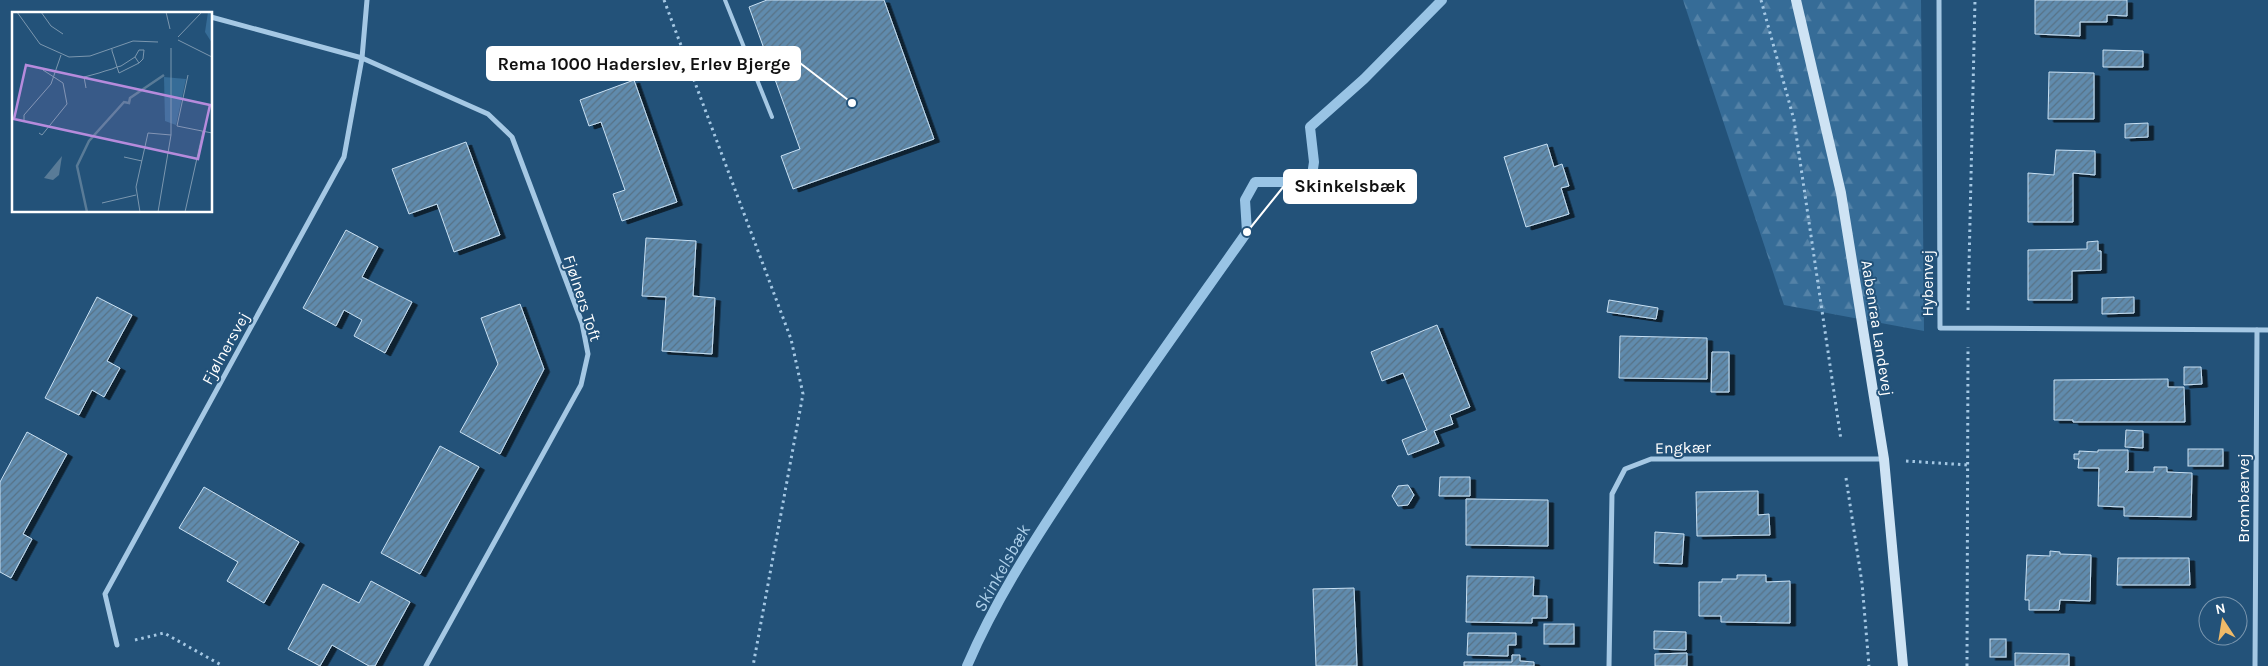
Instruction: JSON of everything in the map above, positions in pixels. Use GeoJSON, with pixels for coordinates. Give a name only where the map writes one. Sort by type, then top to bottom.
{"type":"FeatureCollection","features":[{"type":"Feature","properties":{"kind":"main road","name":"Aabenraa Landevej"},"geometry":{"type":"LineString","coordinates":[[1796,0],[1841,193],[1884,459],[1904,666]]}},
{"type":"Feature","properties":{"kind":"street","name":"Fjølnersvej"},"geometry":{"type":"LineString","coordinates":[[117,645],[105,594],[344,157],[362,58],[367,0]]}},
{"type":"Feature","properties":{"kind":"street","name":"Hybenvej"},"geometry":{"type":"LineString","coordinates":[[1939,0],[1940,328],[2268,330]]}},
{"type":"Feature","properties":{"kind":"street"},"geometry":{"type":"LineString","coordinates":[[212,17],[362,58]]}},
{"type":"Feature","properties":{"kind":"street","name":"Fjølners Toft"},"geometry":{"type":"LineString","coordinates":[[362,58],[488,114],[512,137],[582,323],[588,354],[581,386],[426,666]]}},
{"type":"Feature","properties":{"kind":"street","name":"Brombærvej"},"geometry":{"type":"LineString","coordinates":[[2255,666],[2257,330]]}},
{"type":"Feature","properties":{"kind":"street","name":"Engkær"},"geometry":{"type":"LineString","coordinates":[[1609,666],[1612,494],[1625,469],[1651,459],[1884,459]]}},
{"type":"Feature","properties":{"kind":"lane"},"geometry":{"type":"LineString","coordinates":[[725,0],[772,117]]}},
{"type":"Feature","properties":{"kind":"path"},"geometry":{"type":"LineString","coordinates":[[664,0],[791,338],[803,394],[753,666]]}},
{"type":"Feature","properties":{"kind":"path"},"geometry":{"type":"LineString","coordinates":[[1761,0],[1794,120],[1862,583],[1869,666]]}},
{"type":"Feature","properties":{"kind":"path"},"geometry":{"type":"LineString","coordinates":[[1967,666],[1968,328],[1975,0]]}},
{"type":"Feature","properties":{"kind":"path"},"geometry":{"type":"LineString","coordinates":[[1884,459],[1968,465]]}},
{"type":"Feature","properties":{"kind":"path"},"geometry":{"type":"LineString","coordinates":[[117,645],[164,633],[223,666]]}},
{"type":"Feature","properties":{"kind":"green space"},"geometry":{"type":"Polygon","coordinates":[[[1683,0],[1921,0],[1924,331],[1784,305],[1683,0]]]}},
{"type":"Feature","properties":{"kind":"building"},"geometry":{"type":"Polygon","coordinates":[[[767,0],[884,0],[934,139],[793,189],[781,156],[800,149],[749,7],[767,0]]]}},
{"type":"Feature","properties":{"kind":"building"},"geometry":{"type":"Polygon","coordinates":[[[2035,0],[2127,0],[2127,16],[2107,15],[2107,22],[2080,22],[2080,36],[2035,34],[2035,0]]]}},
{"type":"Feature","properties":{"kind":"building"},"geometry":{"type":"Polygon","coordinates":[[[2103,50],[2143,51],[2143,67],[2103,67],[2103,50]]]}},
{"type":"Feature","properties":{"kind":"building"},"geometry":{"type":"Polygon","coordinates":[[[2049,72],[2094,73],[2094,119],[2048,119],[2049,72]]]}},
{"type":"Feature","properties":{"kind":"building"},"geometry":{"type":"Polygon","coordinates":[[[634,80],[677,202],[622,221],[613,194],[625,190],[601,122],[589,126],[580,100],[634,80]]]}},
{"type":"Feature","properties":{"kind":"building"},"geometry":{"type":"Polygon","coordinates":[[[2148,123],[2148,137],[2125,138],[2125,124],[2148,123]]]}},
{"type":"Feature","properties":{"kind":"building"},"geometry":{"type":"Polygon","coordinates":[[[466,142],[500,235],[454,252],[437,204],[409,214],[392,169],[466,142]]]}},
{"type":"Feature","properties":{"kind":"building"},"geometry":{"type":"Polygon","coordinates":[[[1547,144],[1554,167],[1562,164],[1569,186],[1561,188],[1569,214],[1526,227],[1504,157],[1547,144]]]}},
{"type":"Feature","properties":{"kind":"building"},"geometry":{"type":"Polygon","coordinates":[[[2056,150],[2095,151],[2095,175],[2073,173],[2073,222],[2028,222],[2028,173],[2054,175],[2056,150]]]}},
{"type":"Feature","properties":{"kind":"building"},"geometry":{"type":"Polygon","coordinates":[[[346,230],[378,247],[362,277],[412,302],[385,353],[354,336],[362,320],[344,310],[336,326],[303,308],[346,230]]]}},
{"type":"Feature","properties":{"kind":"building"},"geometry":{"type":"Polygon","coordinates":[[[646,238],[696,241],[693,296],[715,298],[712,354],[662,351],[666,297],[642,296],[646,238]]]}},
{"type":"Feature","properties":{"kind":"building"},"geometry":{"type":"Polygon","coordinates":[[[2098,241],[2098,251],[2101,251],[2101,270],[2072,271],[2072,300],[2028,300],[2028,250],[2087,249],[2087,242],[2098,241]]]}},
{"type":"Feature","properties":{"kind":"building"},"geometry":{"type":"Polygon","coordinates":[[[97,297],[132,315],[107,361],[120,368],[104,397],[92,390],[79,415],[45,398],[97,297]]]}},
{"type":"Feature","properties":{"kind":"building"},"geometry":{"type":"Polygon","coordinates":[[[2134,297],[2134,313],[2102,314],[2102,298],[2134,297]]]}},
{"type":"Feature","properties":{"kind":"building"},"geometry":{"type":"Polygon","coordinates":[[[1609,300],[1658,308],[1656,319],[1607,312],[1609,300]]]}},
{"type":"Feature","properties":{"kind":"building"},"geometry":{"type":"Polygon","coordinates":[[[520,304],[544,369],[500,454],[460,432],[498,364],[481,318],[520,304]]]}},
{"type":"Feature","properties":{"kind":"building"},"geometry":{"type":"Polygon","coordinates":[[[1437,325],[1470,407],[1450,415],[1453,424],[1434,431],[1439,443],[1408,455],[1402,440],[1427,430],[1403,373],[1382,381],[1371,352],[1437,325]]]}},
{"type":"Feature","properties":{"kind":"building"},"geometry":{"type":"Polygon","coordinates":[[[1620,336],[1707,338],[1707,379],[1619,378],[1620,336]]]}},
{"type":"Feature","properties":{"kind":"building"},"geometry":{"type":"Polygon","coordinates":[[[1712,352],[1729,352],[1729,392],[1711,392],[1712,352]]]}},
{"type":"Feature","properties":{"kind":"building"},"geometry":{"type":"Polygon","coordinates":[[[2184,367],[2201,367],[2202,384],[2184,385],[2184,367]]]}},
{"type":"Feature","properties":{"kind":"building"},"geometry":{"type":"Polygon","coordinates":[[[2168,379],[2168,387],[2184,387],[2185,422],[2073,422],[2073,420],[2054,420],[2054,380],[2168,379]]]}},
{"type":"Feature","properties":{"kind":"building"},"geometry":{"type":"Polygon","coordinates":[[[2126,430],[2143,431],[2143,448],[2125,447],[2126,430]]]}},
{"type":"Feature","properties":{"kind":"building"},"geometry":{"type":"Polygon","coordinates":[[[27,432],[67,454],[23,534],[32,539],[11,578],[0,572],[0,482],[27,432]]]}},
{"type":"Feature","properties":{"kind":"building"},"geometry":{"type":"Polygon","coordinates":[[[440,446],[479,467],[420,574],[381,553],[440,446]]]}},
{"type":"Feature","properties":{"kind":"building"},"geometry":{"type":"Polygon","coordinates":[[[2188,449],[2223,449],[2223,466],[2188,466],[2188,449]]]}},
{"type":"Feature","properties":{"kind":"building"},"geometry":{"type":"Polygon","coordinates":[[[2098,450],[2128,450],[2128,470],[2125,472],[2154,472],[2154,467],[2167,467],[2167,472],[2192,473],[2191,517],[2124,516],[2124,507],[2098,506],[2099,468],[2078,468],[2079,459],[2074,459],[2074,454],[2079,454],[2079,451],[2098,452],[2098,450]]]}},
{"type":"Feature","properties":{"kind":"building"},"geometry":{"type":"Polygon","coordinates":[[[1440,477],[1470,477],[1470,496],[1439,496],[1440,477]]]}},
{"type":"Feature","properties":{"kind":"building"},"geometry":{"type":"Polygon","coordinates":[[[1408,485],[1414,495],[1408,505],[1398,506],[1392,496],[1398,486],[1408,485]]]}},
{"type":"Feature","properties":{"kind":"building"},"geometry":{"type":"Polygon","coordinates":[[[204,487],[299,542],[264,603],[227,581],[238,562],[179,528],[204,487]]]}},
{"type":"Feature","properties":{"kind":"building"},"geometry":{"type":"Polygon","coordinates":[[[1758,491],[1758,515],[1769,514],[1770,535],[1697,536],[1696,492],[1758,491]]]}},
{"type":"Feature","properties":{"kind":"building"},"geometry":{"type":"Polygon","coordinates":[[[1466,499],[1548,500],[1548,546],[1466,545],[1466,499]]]}},
{"type":"Feature","properties":{"kind":"building"},"geometry":{"type":"Polygon","coordinates":[[[1655,532],[1684,534],[1682,564],[1654,563],[1655,532]]]}},
{"type":"Feature","properties":{"kind":"building"},"geometry":{"type":"Polygon","coordinates":[[[2050,551],[2060,552],[2060,554],[2091,555],[2090,601],[2060,600],[2059,610],[2029,610],[2029,600],[2025,600],[2027,555],[2050,556],[2050,551]]]}},
{"type":"Feature","properties":{"kind":"building"},"geometry":{"type":"Polygon","coordinates":[[[2118,558],[2189,558],[2190,585],[2117,585],[2118,558]]]}},
{"type":"Feature","properties":{"kind":"building"},"geometry":{"type":"Polygon","coordinates":[[[1737,575],[1766,575],[1766,582],[1790,581],[1790,623],[1721,622],[1721,616],[1699,616],[1699,582],[1722,582],[1722,579],[1737,579],[1737,575]]]}},
{"type":"Feature","properties":{"kind":"building"},"geometry":{"type":"Polygon","coordinates":[[[1467,576],[1534,577],[1533,596],[1547,596],[1547,618],[1532,618],[1532,623],[1466,622],[1467,576]]]}},
{"type":"Feature","properties":{"kind":"building"},"geometry":{"type":"Polygon","coordinates":[[[371,581],[410,602],[375,666],[369,666],[332,645],[320,666],[288,649],[323,584],[359,603],[371,581]]]}},
{"type":"Feature","properties":{"kind":"building"},"geometry":{"type":"Polygon","coordinates":[[[1354,588],[1357,666],[1316,666],[1313,589],[1354,588]]]}},
{"type":"Feature","properties":{"kind":"building"},"geometry":{"type":"Polygon","coordinates":[[[1544,624],[1574,624],[1574,644],[1544,644],[1544,624]]]}},
{"type":"Feature","properties":{"kind":"building"},"geometry":{"type":"Polygon","coordinates":[[[1654,631],[1686,632],[1686,650],[1654,649],[1654,631]]]}},
{"type":"Feature","properties":{"kind":"building"},"geometry":{"type":"Polygon","coordinates":[[[1468,633],[1516,633],[1516,645],[1508,645],[1508,656],[1467,655],[1468,633]]]}},
{"type":"Feature","properties":{"kind":"building"},"geometry":{"type":"Polygon","coordinates":[[[1990,639],[2006,639],[2006,657],[1990,657],[1990,639]]]}},
{"type":"Feature","properties":{"kind":"building"},"geometry":{"type":"Polygon","coordinates":[[[1687,653],[1687,666],[1655,666],[1655,654],[1687,653]]]}},
{"type":"Feature","properties":{"kind":"building"},"geometry":{"type":"Polygon","coordinates":[[[2015,653],[2069,654],[2069,666],[2015,666],[2015,653]]]}},
{"type":"Feature","properties":{"kind":"building"},"geometry":{"type":"Polygon","coordinates":[[[1512,655],[1520,655],[1520,661],[1534,662],[1534,666],[1464,666],[1464,662],[1512,662],[1512,655]]]}},
{"type":"Feature","properties":{"kind":"waterway","name":"Skinkelsbæk"},"geometry":{"type":"LineString","coordinates":[[967,666],[1001,597],[1041,531],[1112,423],[1247,232],[1245,200],[1255,182],[1311,182],[1314,162],[1310,127],[1364,79],[1442,0]]}},
{"type":"Feature","properties":{"kind":"place","name":"Rema 1000 Haderslev, Erlev Bjerge"},"geometry":{"type":"Point","coordinates":[852,103]}},
{"type":"Feature","properties":{"kind":"place","name":"Skinkelsbæk"},"geometry":{"type":"Point","coordinates":[1247,232]}}]}
